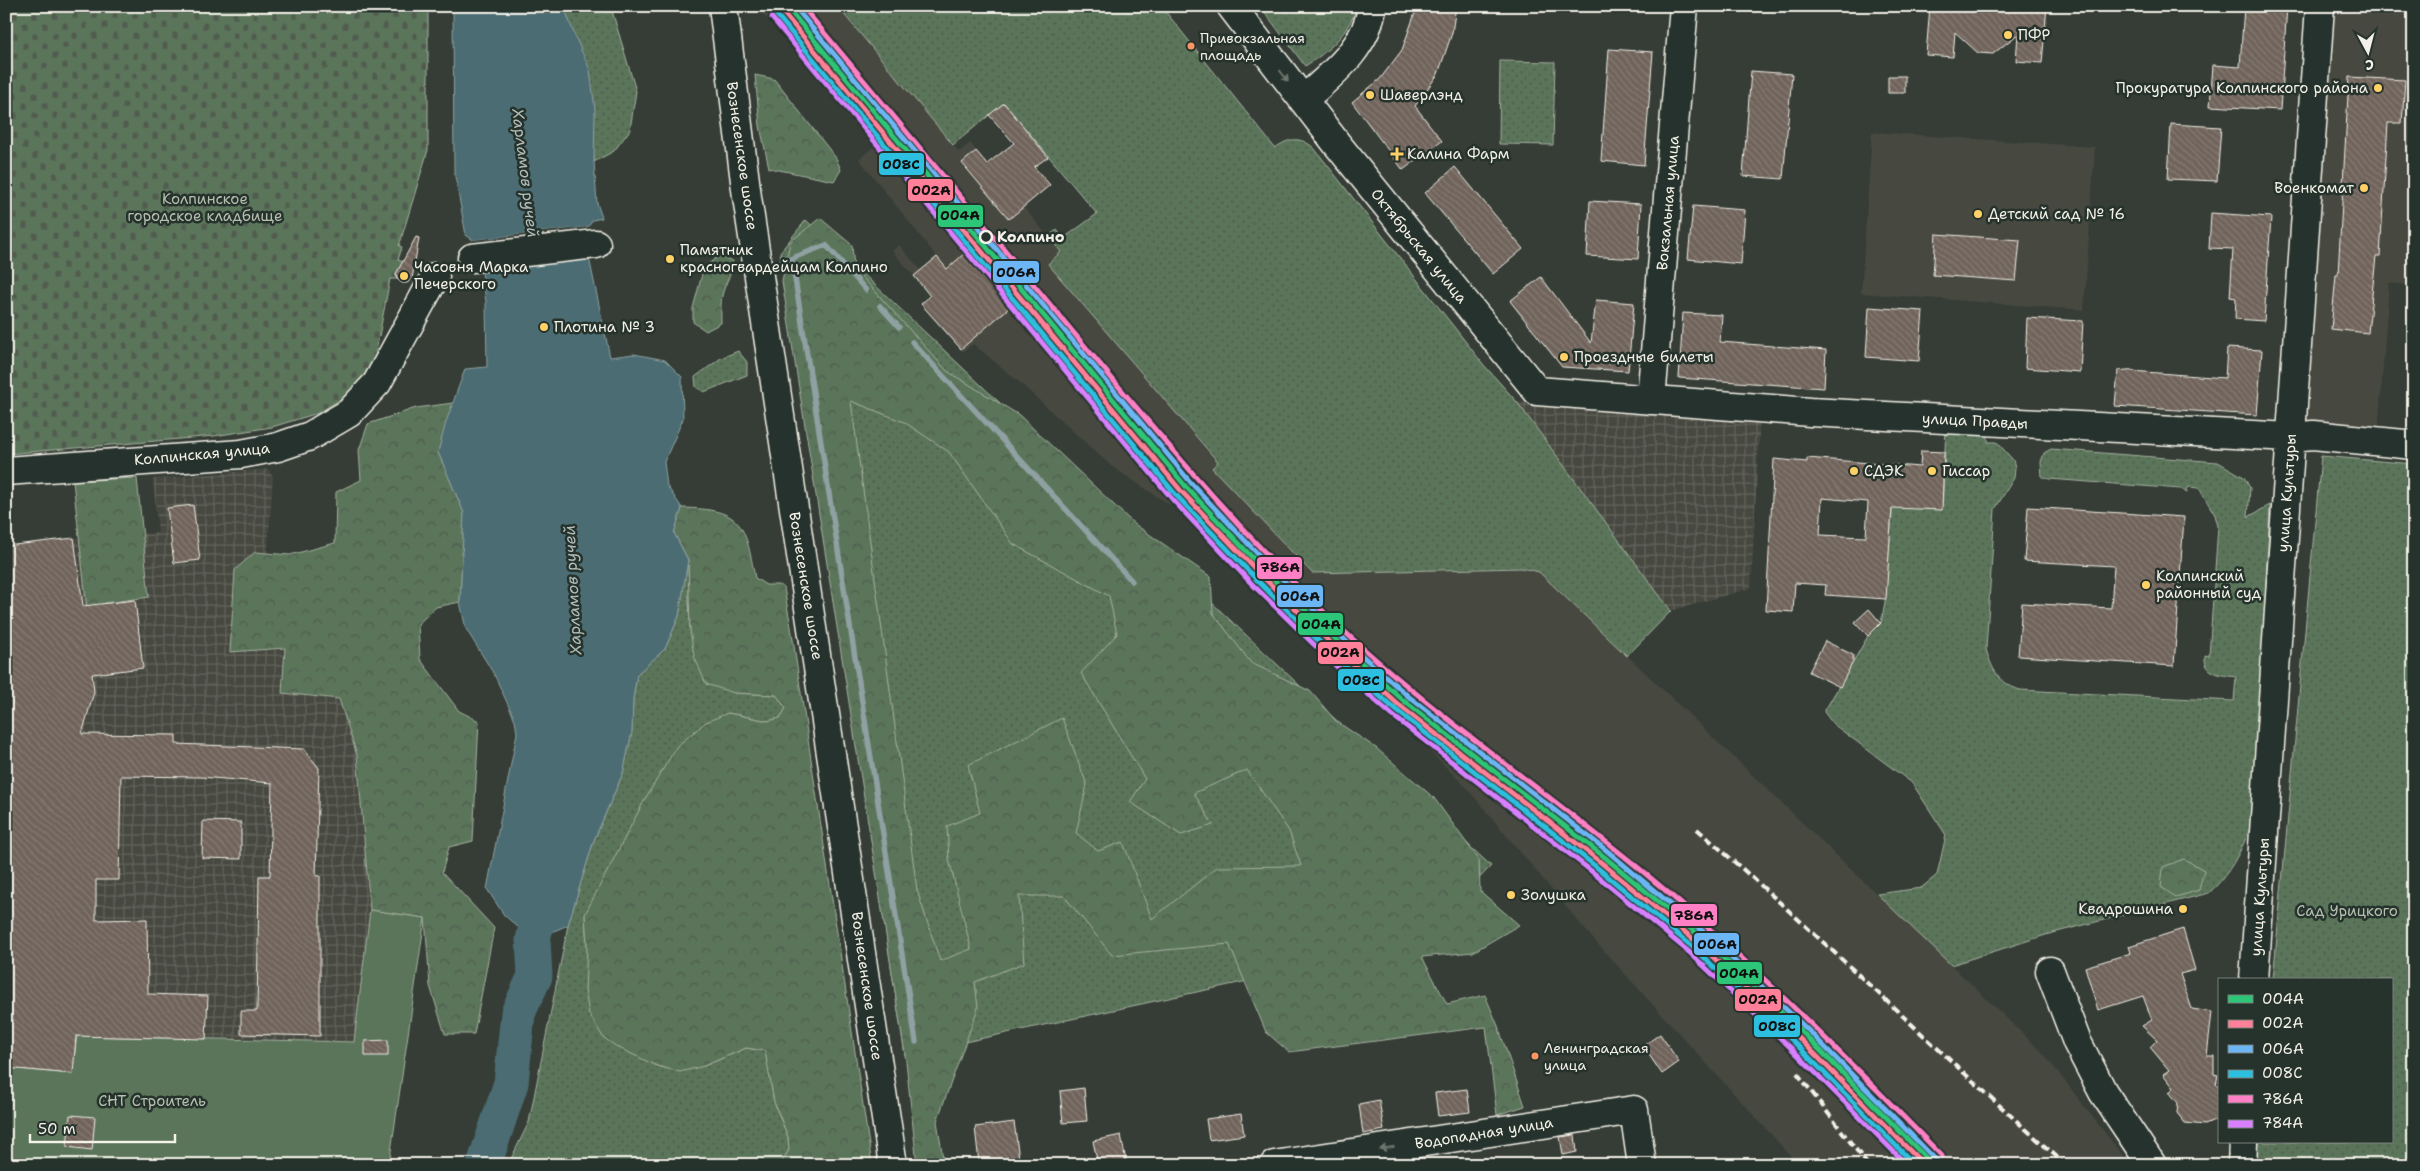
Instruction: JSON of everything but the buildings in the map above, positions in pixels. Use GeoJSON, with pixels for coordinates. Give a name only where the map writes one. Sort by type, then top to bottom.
{"type":"FeatureCollection","features":[{"type":"Feature","properties":{"kind":"street","name":"Вознесенское шоссе"},"geometry":{"type":"LineString","coordinates":[[723,6],[747,197],[893,1165]]}},
{"type":"Feature","properties":{"kind":"street"},"geometry":{"type":"LineString","coordinates":[[1231,6],[1303,100],[1344,62],[1361,40],[1372,15],[1372,6]]}},
{"type":"Feature","properties":{"kind":"street","name":"Вокзальная улица"},"geometry":{"type":"LineString","coordinates":[[1651,400],[1684,6]]}},
{"type":"Feature","properties":{"kind":"street","name":"улица Культуры"},"geometry":{"type":"LineString","coordinates":[[2254,978],[2320,6]]}},
{"type":"Feature","properties":{"kind":"street","name":"Октябрьская улица"},"geometry":{"type":"LineString","coordinates":[[1303,100],[1537,391]]}},
{"type":"Feature","properties":{"kind":"street"},"geometry":{"type":"LineString","coordinates":[[472,258],[596,244]]}},
{"type":"Feature","properties":{"kind":"street","name":"Колпинская улица"},"geometry":{"type":"LineString","coordinates":[[6,471],[241,454],[278,447],[310,436],[349,413],[377,383],[435,277]]}},
{"type":"Feature","properties":{"kind":"street","name":"улица Правды"},"geometry":{"type":"LineString","coordinates":[[1537,391],[1810,412],[2291,437],[2313,435],[2414,445]]}},
{"type":"Feature","properties":{"kind":"street"},"geometry":{"type":"LineString","coordinates":[[2050,971],[2077,1042],[2103,1092],[2152,1165]]}},
{"type":"Feature","properties":{"kind":"street","name":"Водопадная улица"},"geometry":{"type":"LineString","coordinates":[[1274,1165],[1634,1110],[1642,1165]]}},
{"type":"Feature","properties":{"kind":"street"},"geometry":{"type":"LineString","coordinates":[[2242,1165],[2244,1144]]}},
{"type":"Feature","properties":{"kind":"shaded area"},"geometry":{"type":"Polygon","coordinates":[[[756,6],[836,6],[959,152],[970,143],[1061,252],[1048,264],[1218,463],[1212,468],[1312,572],[1521,568],[1540,572],[2043,1053],[2130,1165],[1799,1165],[1593,939],[1466,787],[1294,617],[1174,501],[1170,505],[1111,466],[1018,381],[973,344],[963,352],[921,304],[931,295],[892,251],[899,245],[921,270],[937,257],[859,159],[873,147],[756,6]]]}},
{"type":"Feature","properties":{"kind":"shaded area"},"geometry":{"type":"Polygon","coordinates":[[[2335,6],[2414,6],[2414,285],[2389,283],[2378,433],[2306,428],[2335,6]]]}},
{"type":"Feature","properties":{"kind":"shaded area","name":"Детский сад № 16"},"geometry":{"type":"Polygon","coordinates":[[[1872,132],[2095,147],[2084,310],[1861,293],[1872,132]]]}},
{"type":"Feature","properties":{"kind":"shaded area"},"geometry":{"type":"Polygon","coordinates":[[[1517,402],[1760,418],[1751,588],[1671,611],[1517,402]]]}},
{"type":"Feature","properties":{"kind":"shaded area"},"geometry":{"type":"Polygon","coordinates":[[[268,469],[273,477],[261,649],[285,648],[282,693],[339,699],[357,755],[370,910],[355,1042],[78,1036],[73,1074],[6,1068],[6,546],[74,538],[158,533],[153,479],[268,469]]]}},
{"type":"Feature","properties":{"kind":"green space","name":"Колпинское городское кладбище"},"geometry":{"type":"Polygon","coordinates":[[[6,6],[428,6],[428,150],[399,246],[402,247],[398,260],[406,263],[396,274],[397,279],[390,279],[374,362],[351,393],[318,413],[272,427],[214,436],[6,454],[6,6]]]}},
{"type":"Feature","properties":{"kind":"green space"},"geometry":{"type":"Polygon","coordinates":[[[564,6],[609,6],[636,91],[630,130],[614,151],[594,162],[589,103],[576,44],[564,6]]]}},
{"type":"Feature","properties":{"kind":"green space"},"geometry":{"type":"Polygon","coordinates":[[[837,6],[1161,6],[1275,148],[1290,140],[1299,140],[1314,148],[1483,364],[1517,402],[1671,611],[1627,656],[1539,572],[1521,568],[1312,573],[1212,468],[1218,462],[1048,264],[1061,252],[1048,236],[1057,230],[1064,238],[1097,214],[1004,103],[953,145],[837,6]]]}},
{"type":"Feature","properties":{"kind":"green space"},"geometry":{"type":"Polygon","coordinates":[[[1260,6],[1357,6],[1349,25],[1337,41],[1322,55],[1305,66],[1260,6]]]}},
{"type":"Feature","properties":{"kind":"green space"},"geometry":{"type":"Polygon","coordinates":[[[1500,61],[1555,62],[1553,145],[1499,144],[1500,61]]]}},
{"type":"Feature","properties":{"kind":"green space"},"geometry":{"type":"Polygon","coordinates":[[[755,75],[774,79],[836,158],[841,170],[834,181],[769,168],[760,126],[755,75]]]}},
{"type":"Feature","properties":{"kind":"green space"},"geometry":{"type":"Polygon","coordinates":[[[820,218],[852,245],[854,268],[947,371],[1019,415],[1133,523],[1211,577],[1213,613],[1251,663],[1310,691],[1336,721],[1376,748],[1434,798],[1479,860],[1480,891],[1519,925],[1473,952],[1422,957],[1447,1004],[1485,995],[1498,1026],[1525,1106],[1497,1115],[1486,1027],[1289,1052],[1266,1032],[1229,944],[1112,955],[1064,896],[1019,896],[1024,963],[975,982],[978,1008],[937,1121],[944,1165],[917,1165],[906,1061],[782,281],[790,242],[820,218]],[[851,401],[917,890],[940,961],[971,949],[949,859],[947,826],[980,813],[968,765],[1062,718],[1087,785],[1076,833],[1098,851],[1123,842],[1152,919],[1217,867],[1301,866],[1289,831],[1247,770],[1194,793],[1213,825],[1181,835],[1130,802],[1145,779],[1081,673],[1117,634],[1109,596],[1013,544],[949,452],[904,422],[851,401]]]}},
{"type":"Feature","properties":{"kind":"green space"},"geometry":{"type":"Polygon","coordinates":[[[806,220],[1491,866],[1468,890],[1507,925],[905,1055],[780,252],[806,220]]]}},
{"type":"Feature","properties":{"kind":"green space"},"geometry":{"type":"Polygon","coordinates":[[[719,256],[733,261],[731,273],[722,297],[721,323],[706,331],[693,322],[693,308],[704,267],[719,256]]]}},
{"type":"Feature","properties":{"kind":"green space"},"geometry":{"type":"Polygon","coordinates":[[[738,351],[747,362],[747,375],[704,392],[696,387],[695,377],[721,358],[738,351]]]}},
{"type":"Feature","properties":{"kind":"green space"},"geometry":{"type":"Polygon","coordinates":[[[453,403],[438,452],[464,513],[460,602],[436,607],[418,624],[420,659],[459,711],[479,721],[473,841],[449,847],[442,872],[494,928],[474,1034],[445,1034],[430,986],[425,918],[370,910],[357,755],[339,699],[282,693],[285,648],[230,652],[235,570],[255,552],[290,555],[335,543],[336,492],[361,480],[359,450],[368,424],[416,408],[453,403]]]}},
{"type":"Feature","properties":{"kind":"green space"},"geometry":{"type":"Polygon","coordinates":[[[1946,430],[1988,432],[1988,442],[1997,442],[2013,460],[2014,478],[1995,509],[1986,649],[1997,675],[2007,684],[2020,690],[2234,701],[2236,677],[2210,670],[2205,661],[2205,655],[2209,656],[2218,526],[2215,515],[2199,488],[2188,487],[2187,492],[2181,489],[2049,479],[2042,477],[2041,462],[2044,453],[2051,449],[2218,462],[2244,477],[2250,488],[2248,517],[2270,505],[2254,818],[2241,849],[2230,868],[2209,893],[2049,934],[1951,965],[1877,894],[1921,888],[1937,875],[1946,835],[1912,783],[1833,724],[1824,712],[1868,636],[1881,623],[1885,602],[1894,489],[1942,509],[1946,430]]]}},
{"type":"Feature","properties":{"kind":"green space","name":"Сад Урицкого"},"geometry":{"type":"Polygon","coordinates":[[[2321,456],[2414,464],[2414,1165],[2256,1165],[2258,1144],[2392,1144],[2392,978],[2273,978],[2321,456]]]}},
{"type":"Feature","properties":{"kind":"green space"},"geometry":{"type":"Polygon","coordinates":[[[137,478],[149,597],[105,603],[113,671],[94,673],[73,481],[137,478]]]}},
{"type":"Feature","properties":{"kind":"green space"},"geometry":{"type":"Polygon","coordinates":[[[682,508],[702,509],[729,516],[743,532],[748,544],[755,578],[766,585],[779,585],[784,588],[872,1165],[780,1165],[789,1150],[788,1137],[774,1102],[765,1051],[746,1048],[704,1066],[680,1072],[657,1066],[617,1047],[603,1037],[589,1014],[585,990],[587,946],[585,914],[645,799],[677,746],[706,722],[728,713],[768,721],[780,718],[786,708],[776,695],[734,693],[706,684],[694,656],[690,630],[688,560],[674,533],[682,508]]]}},
{"type":"Feature","properties":{"kind":"green space"},"geometry":{"type":"Polygon","coordinates":[[[688,560],[690,630],[734,693],[776,695],[786,708],[780,718],[768,721],[728,713],[585,914],[587,946],[704,1066],[746,1048],[766,1051],[774,1102],[788,1137],[789,1150],[780,1165],[508,1165],[529,1122],[568,925],[594,840],[623,773],[632,732],[633,699],[637,674],[665,649],[679,616],[688,560]]]}},
{"type":"Feature","properties":{"kind":"green space"},"geometry":{"type":"Polygon","coordinates":[[[2184,859],[2204,870],[2199,890],[2176,897],[2161,887],[2163,867],[2184,859]]]}},
{"type":"Feature","properties":{"kind":"green space","name":"СНТ Строитель"},"geometry":{"type":"Polygon","coordinates":[[[370,910],[425,918],[389,1165],[6,1165],[6,1068],[72,1074],[77,1036],[354,1042],[370,910]]]}},
{"type":"Feature","properties":{"kind":"water"},"geometry":{"type":"Polygon","coordinates":[[[453,6],[564,6],[590,70],[595,110],[594,162],[597,203],[602,218],[593,220],[588,227],[473,240],[466,235],[454,171],[453,6]]]}},
{"type":"Feature","properties":{"kind":"water"},"geometry":{"type":"Polygon","coordinates":[[[588,253],[610,357],[634,354],[665,360],[682,377],[683,419],[664,462],[667,486],[682,508],[674,533],[688,560],[679,616],[665,649],[637,674],[633,699],[632,732],[623,773],[594,840],[568,925],[533,940],[504,915],[487,889],[517,733],[515,720],[494,674],[466,629],[460,602],[464,513],[438,452],[446,422],[465,369],[487,367],[486,302],[481,264],[588,253]]]}},
{"type":"Feature","properties":{"kind":"pier"},"geometry":{"type":"Polygon","coordinates":[[[588,227],[588,230],[473,243],[473,240],[588,227]]]}},
{"type":"Feature","properties":{"kind":"waterway"},"geometry":{"type":"LineString","coordinates":[[775,265],[826,245],[866,290]]}},
{"type":"Feature","properties":{"kind":"waterway"},"geometry":{"type":"LineString","coordinates":[[792,260],[916,1042]]}},
{"type":"Feature","properties":{"kind":"waterway"},"geometry":{"type":"LineString","coordinates":[[880,306],[899,327]]}},
{"type":"Feature","properties":{"kind":"waterway"},"geometry":{"type":"LineString","coordinates":[[912,342],[1132,581]]}},
{"type":"Feature","properties":{"kind":"waterway","name":"Харламов ручей"},"geometry":{"type":"LineString","coordinates":[[484,1165],[511,1083],[518,1013],[535,976],[533,940],[543,895]]}},
{"type":"Feature","properties":{"kind":"railway"},"geometry":{"type":"LineString","coordinates":[[1697,829],[2066,1165]]}},
{"type":"Feature","properties":{"kind":"railway"},"geometry":{"type":"LineString","coordinates":[[1797,1073],[1868,1165]]}},
{"type":"Feature","properties":{"kind":"transit line","name":"004А"},"geometry":{"type":"LineString","coordinates":[[786,6],[1187,488],[1265,571],[1347,650],[1404,701],[1602,855],[1702,938],[1803,1033],[1933,1165]]}},
{"type":"Feature","properties":{"kind":"transit line","name":"006А"},"geometry":{"type":"LineString","coordinates":[[794,6],[1192,484],[1270,567],[1351,646],[1408,696],[1606,850],[1706,934],[1807,1029],[1937,1161]]}},
{"type":"Feature","properties":{"kind":"transit line","name":"786А"},"geometry":{"type":"LineString","coordinates":[[802,6],[1160,435],[1259,547],[1294,583],[1330,618],[1407,686],[1607,843],[1686,908],[1798,1012],[1942,1156]]}},
{"type":"Feature","properties":{"kind":"transit line","name":"002А"},"geometry":{"type":"LineString","coordinates":[[781,10],[1182,492],[1261,575],[1343,655],[1400,706],[1598,860],[1698,943],[1799,1038],[1924,1165]]}},
{"type":"Feature","properties":{"kind":"transit line","name":"008С"},"geometry":{"type":"LineString","coordinates":[[776,14],[1177,496],[1257,580],[1338,660],[1396,710],[1594,865],[1694,948],[1794,1042],[1915,1165]]}},
{"type":"Feature","properties":{"kind":"transit line","name":"784А"},"geometry":{"type":"LineString","coordinates":[[772,18],[1173,500],[1252,584],[1334,664],[1392,715],[1590,870],[1689,952],[1790,1047],[1907,1165]]}},
{"type":"Feature","properties":{"kind":"place","name":"ПФР"},"geometry":{"type":"Point","coordinates":[2008,35]}},
{"type":"Feature","properties":{"kind":"place","name":"Привокзальная площадь"},"geometry":{"type":"Point","coordinates":[1191,46]}},
{"type":"Feature","properties":{"kind":"place","name":"Прокуратура Колпинского района"},"geometry":{"type":"Point","coordinates":[2378,88]}},
{"type":"Feature","properties":{"kind":"place","name":"Шаверлэнд"},"geometry":{"type":"Point","coordinates":[1370,95]}},
{"type":"Feature","properties":{"kind":"place","name":"Калина Фарм"},"geometry":{"type":"Point","coordinates":[1397,154]}},
{"type":"Feature","properties":{"kind":"place","name":"Военкомат"},"geometry":{"type":"Point","coordinates":[2364,188]}},
{"type":"Feature","properties":{"kind":"place","name":"Детский сад № 16"},"geometry":{"type":"Point","coordinates":[1978,214]}},
{"type":"Feature","properties":{"kind":"place","name":"Колпино"},"geometry":{"type":"Point","coordinates":[986,237]}},
{"type":"Feature","properties":{"kind":"place","name":"Памятник красногвардейцам Колпино"},"geometry":{"type":"Point","coordinates":[670,259]}},
{"type":"Feature","properties":{"kind":"place","name":"Часовня Марка Печерского"},"geometry":{"type":"Point","coordinates":[404,276]}},
{"type":"Feature","properties":{"kind":"place","name":"Плотина № 3"},"geometry":{"type":"Point","coordinates":[544,327]}},
{"type":"Feature","properties":{"kind":"place","name":"Проездные билеты"},"geometry":{"type":"Point","coordinates":[1564,357]}},
{"type":"Feature","properties":{"kind":"place","name":"СДЭК"},"geometry":{"type":"Point","coordinates":[1854,471]}},
{"type":"Feature","properties":{"kind":"place","name":"Гиссар"},"geometry":{"type":"Point","coordinates":[1932,471]}},
{"type":"Feature","properties":{"kind":"place","name":"Колпинский районный суд"},"geometry":{"type":"Point","coordinates":[2146,585]}},
{"type":"Feature","properties":{"kind":"place","name":"Золушка"},"geometry":{"type":"Point","coordinates":[1511,895]}},
{"type":"Feature","properties":{"kind":"place","name":"Квадрошина"},"geometry":{"type":"Point","coordinates":[2183,909]}},
{"type":"Feature","properties":{"kind":"place","name":"Ленинградская улица"},"geometry":{"type":"Point","coordinates":[1535,1056]}}]}
